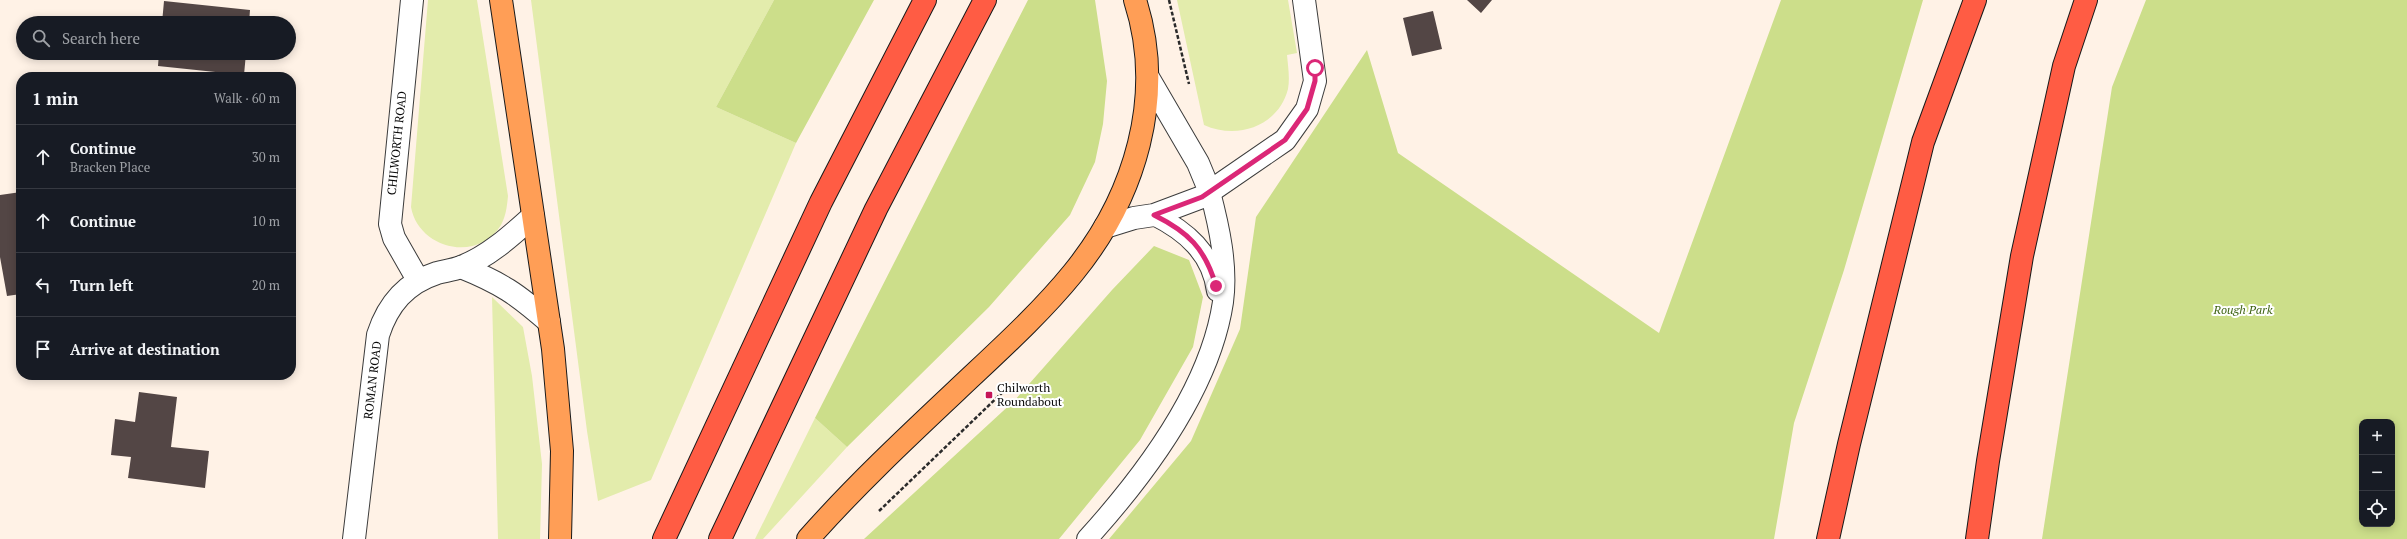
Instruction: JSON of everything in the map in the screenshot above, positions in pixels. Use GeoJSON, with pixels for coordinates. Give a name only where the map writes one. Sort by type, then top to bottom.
{"type":"FeatureCollection","features":[{"type":"Feature","properties":{"kind":"highway"},"geometry":{"type":"LineString","coordinates":[[664,539],[821,202],[925,0]]}},
{"type":"Feature","properties":{"kind":"highway"},"geometry":{"type":"LineString","coordinates":[[720,539],[876,209],[985,0]]}},
{"type":"Feature","properties":{"kind":"highway"},"geometry":{"type":"LineString","coordinates":[[1828,539],[1849,444],[1923,142],[1975,0]]}},
{"type":"Feature","properties":{"kind":"highway"},"geometry":{"type":"LineString","coordinates":[[1977,539],[2022,256],[2064,66],[2086,0]]}},
{"type":"Feature","properties":{"kind":"main road"},"geometry":{"type":"LineString","coordinates":[[501,0],[549,322],[562,451],[560,539]]}},
{"type":"Feature","properties":{"kind":"main road"},"geometry":{"type":"LineString","coordinates":[[808,539],[900,446],[1036,313],[1073,272],[1105,227],[1132,168],[1142,132],[1149,79],[1140,18],[1135,0]]}},
{"type":"Feature","properties":{"kind":"street","name":"CHILWORTH ROAD"},"geometry":{"type":"LineString","coordinates":[[412,0],[390,224],[394,238],[418,280]]}},
{"type":"Feature","properties":{"kind":"street"},"geometry":{"type":"LineString","coordinates":[[1105,227],[1134,218],[1154,215],[1184,205],[1210,192],[1229,176],[1285,140],[1307,109],[1315,81],[1304,0]]}},
{"type":"Feature","properties":{"kind":"street"},"geometry":{"type":"LineString","coordinates":[[1149,79],[1198,163],[1210,192]]}},
{"type":"Feature","properties":{"kind":"street","name":"ROMAN ROAD"},"geometry":{"type":"LineString","coordinates":[[354,539],[378,335],[383,319],[402,292],[418,280],[461,267],[506,240],[534,216]]}},
{"type":"Feature","properties":{"kind":"street"},"geometry":{"type":"LineString","coordinates":[[461,267],[492,279],[517,294],[549,322]]}},
{"type":"Feature","properties":{"kind":"lane"},"geometry":{"type":"LineString","coordinates":[[1087,539],[1120,501],[1179,417],[1206,366],[1223,302],[1223,262],[1219,233],[1210,192]]}},
{"type":"Feature","properties":{"kind":"lane"},"geometry":{"type":"LineString","coordinates":[[1154,215],[1176,226],[1188,236],[1205,257],[1216,286],[1218,303],[1217,325]]}},
{"type":"Feature","properties":{"kind":"path"},"geometry":{"type":"LineString","coordinates":[[1169,0],[1190,91]]}},
{"type":"Feature","properties":{"kind":"green space"},"geometry":{"type":"Polygon","coordinates":[[[428,0],[477,0],[508,196],[503,222],[491,237],[478,244],[464,247],[450,246],[436,241],[425,233],[416,221],[411,207],[428,0]]]}},
{"type":"Feature","properties":{"kind":"green space"},"geometry":{"type":"Polygon","coordinates":[[[531,0],[774,0],[716,107],[796,143],[651,480],[598,501],[587,431],[531,0]]]}},
{"type":"Feature","properties":{"kind":"green space"},"geometry":{"type":"Polygon","coordinates":[[[774,0],[874,0],[796,143],[716,107],[774,0]]]}},
{"type":"Feature","properties":{"kind":"green space"},"geometry":{"type":"Polygon","coordinates":[[[1028,0],[1095,0],[1107,81],[1103,124],[1095,162],[1070,215],[989,307],[847,447],[815,418],[1028,0]]]}},
{"type":"Feature","properties":{"kind":"green space"},"geometry":{"type":"Polygon","coordinates":[[[1177,0],[1288,0],[1297,53],[1287,55],[1289,76],[1288,89],[1283,102],[1275,113],[1266,121],[1255,127],[1230,131],[1204,125],[1177,0]]]}},
{"type":"Feature","properties":{"kind":"green space"},"geometry":{"type":"Polygon","coordinates":[[[1781,0],[1923,0],[1844,270],[1794,423],[1774,539],[1109,539],[1191,441],[1240,329],[1256,217],[1367,50],[1398,153],[1659,333],[1781,0]]]}},
{"type":"Feature","properties":{"kind":"green space","name":"Rough Park"},"geometry":{"type":"Polygon","coordinates":[[[2146,0],[2407,0],[2407,539],[2042,539],[2112,87],[2146,0]]]}},
{"type":"Feature","properties":{"kind":"green space"},"geometry":{"type":"Polygon","coordinates":[[[1154,246],[1189,260],[1203,297],[1193,347],[1140,440],[1059,539],[864,539],[1015,400],[1112,290],[1154,246]]]}},
{"type":"Feature","properties":{"kind":"green space"},"geometry":{"type":"Polygon","coordinates":[[[492,297],[523,327],[532,376],[542,464],[540,539],[498,539],[492,297]]]}},
{"type":"Feature","properties":{"kind":"green space"},"geometry":{"type":"Polygon","coordinates":[[[815,418],[847,447],[763,539],[755,539],[815,418]]]}},
{"type":"Feature","properties":{"kind":"building"},"geometry":{"type":"Polygon","coordinates":[[[1467,0],[1492,0],[1481,13],[1467,0]]]}},
{"type":"Feature","properties":{"kind":"building"},"geometry":{"type":"Polygon","coordinates":[[[164,1],[250,10],[250,16],[163,16],[164,1]]]}},
{"type":"Feature","properties":{"kind":"building"},"geometry":{"type":"Polygon","coordinates":[[[1433,11],[1442,49],[1412,56],[1403,18],[1433,11]]]}},
{"type":"Feature","properties":{"kind":"building"},"geometry":{"type":"Polygon","coordinates":[[[158,60],[245,60],[244,72],[215,72],[158,66],[158,60]]]}},
{"type":"Feature","properties":{"kind":"building"},"geometry":{"type":"Polygon","coordinates":[[[16,193],[16,295],[7,296],[0,257],[0,195],[16,193]]]}},
{"type":"Feature","properties":{"kind":"building"},"geometry":{"type":"Polygon","coordinates":[[[139,392],[177,397],[171,447],[209,451],[205,488],[128,478],[131,457],[111,455],[115,419],[135,422],[139,392]]]}},
{"type":"Feature","properties":{"kind":"place","name":"Chilworth Roundabout"},"geometry":{"type":"Point","coordinates":[989,395]}},
{"type":"Feature","properties":{"kind":"route"},"geometry":{"type":"LineString","coordinates":[[1216,286],[1211,268],[1202,252],[1188,236],[1176,226],[1154,215],[1202,197],[1229,176],[1285,140],[1297,126],[1307,109],[1315,81],[1315,68]]}}]}
